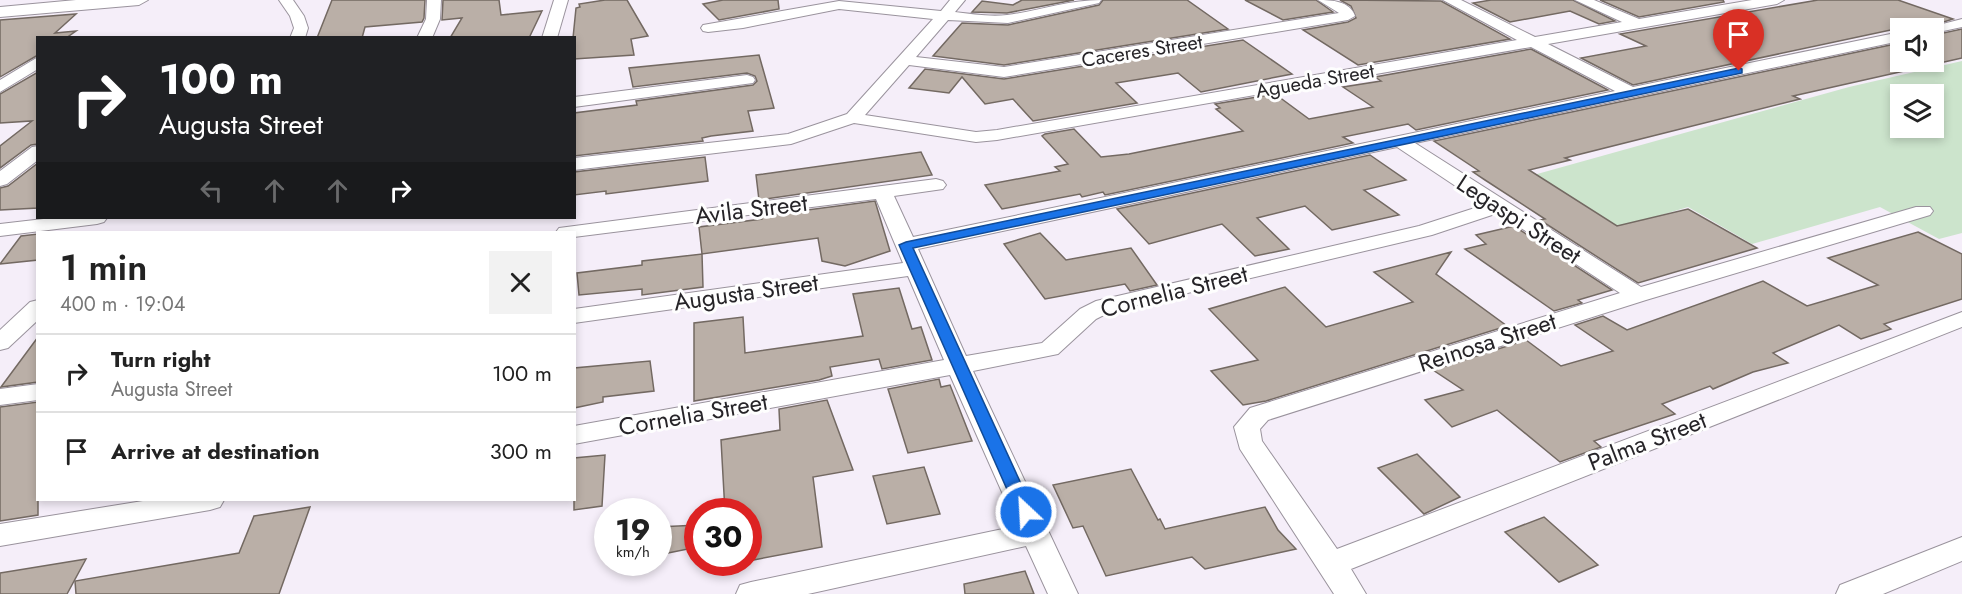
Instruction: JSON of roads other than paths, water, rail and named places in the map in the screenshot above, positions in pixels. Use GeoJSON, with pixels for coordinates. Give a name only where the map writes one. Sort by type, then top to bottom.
{"type":"FeatureCollection","features":[{"type":"Feature","properties":{"kind":"street"},"geometry":{"type":"LineString","coordinates":[[0,12],[139,0]]}},
{"type":"Feature","properties":{"kind":"street"},"geometry":{"type":"LineString","coordinates":[[286,0],[302,28],[298,36]]}},
{"type":"Feature","properties":{"kind":"street"},"geometry":{"type":"LineString","coordinates":[[425,36],[433,19],[434,0]]}},
{"type":"Feature","properties":{"kind":"street"},"geometry":{"type":"LineString","coordinates":[[550,36],[561,0]]}},
{"type":"Feature","properties":{"kind":"street"},"geometry":{"type":"LineString","coordinates":[[576,164],[791,139],[853,118],[958,0]]}},
{"type":"Feature","properties":{"kind":"street"},"geometry":{"type":"LineString","coordinates":[[708,28],[742,24],[839,5],[1001,20],[1094,0]]}},
{"type":"Feature","properties":{"kind":"street","name":"Caceres Street"},"geometry":{"type":"LineString","coordinates":[[905,60],[1004,72],[1348,16],[1347,12],[1325,0]]}},
{"type":"Feature","properties":{"kind":"street"},"geometry":{"type":"LineString","coordinates":[[1450,0],[1632,93]]}},
{"type":"Feature","properties":{"kind":"street"},"geometry":{"type":"LineString","coordinates":[[1582,0],[1640,25]]}},
{"type":"Feature","properties":{"kind":"street"},"geometry":{"type":"LineString","coordinates":[[1713,0],[1733,8]]}},
{"type":"Feature","properties":{"kind":"street","name":"Agueda Street"},"geometry":{"type":"LineString","coordinates":[[853,118],[976,136],[997,135],[1777,0]]}},
{"type":"Feature","properties":{"kind":"street"},"geometry":{"type":"LineString","coordinates":[[1944,27],[1962,23]]}},
{"type":"Feature","properties":{"kind":"street"},"geometry":{"type":"LineString","coordinates":[[906,245],[1890,38]]}},
{"type":"Feature","properties":{"kind":"street"},"geometry":{"type":"LineString","coordinates":[[0,87],[36,63]]}},
{"type":"Feature","properties":{"kind":"street"},"geometry":{"type":"LineString","coordinates":[[576,102],[747,80]]}},
{"type":"Feature","properties":{"kind":"street","name":"Legaspi Street"},"geometry":{"type":"LineString","coordinates":[[1401,142],[1638,295]]}},
{"type":"Feature","properties":{"kind":"street"},"geometry":{"type":"LineString","coordinates":[[0,180],[36,153]]}},
{"type":"Feature","properties":{"kind":"street","name":"Avila Street"},"geometry":{"type":"LineString","coordinates":[[574,231],[936,185]]}},
{"type":"Feature","properties":{"kind":"street"},"geometry":{"type":"LineString","coordinates":[[883,193],[958,365],[1063,594]]}},
{"type":"Feature","properties":{"kind":"street","name":"Cornelia Street"},"geometry":{"type":"LineString","coordinates":[[576,435],[1050,349],[1088,314],[1104,306],[1425,231],[1500,206]]}},
{"type":"Feature","properties":{"kind":"street","name":"Reinosa Street"},"geometry":{"type":"LineString","coordinates":[[1352,594],[1249,442],[1247,427],[1259,414],[1638,295],[1923,211]]}},
{"type":"Feature","properties":{"kind":"street"},"geometry":{"type":"LineString","coordinates":[[0,230],[90,219]]}},
{"type":"Feature","properties":{"kind":"street","name":"Augusta Street"},"geometry":{"type":"LineString","coordinates":[[576,316],[917,268]]}},
{"type":"Feature","properties":{"kind":"street"},"geometry":{"type":"LineString","coordinates":[[0,343],[36,309]]}},
{"type":"Feature","properties":{"kind":"street","name":"Palma Street"},"geometry":{"type":"LineString","coordinates":[[1331,564],[1962,319]]}},
{"type":"Feature","properties":{"kind":"street"},"geometry":{"type":"LineString","coordinates":[[0,397],[36,392]]}},
{"type":"Feature","properties":{"kind":"street"},"geometry":{"type":"LineString","coordinates":[[0,535],[204,501]]}},
{"type":"Feature","properties":{"kind":"street"},"geometry":{"type":"LineString","coordinates":[[751,594],[1035,533]]}},
{"type":"Feature","properties":{"kind":"street"},"geometry":{"type":"LineString","coordinates":[[1851,594],[1962,548]]}}]}
